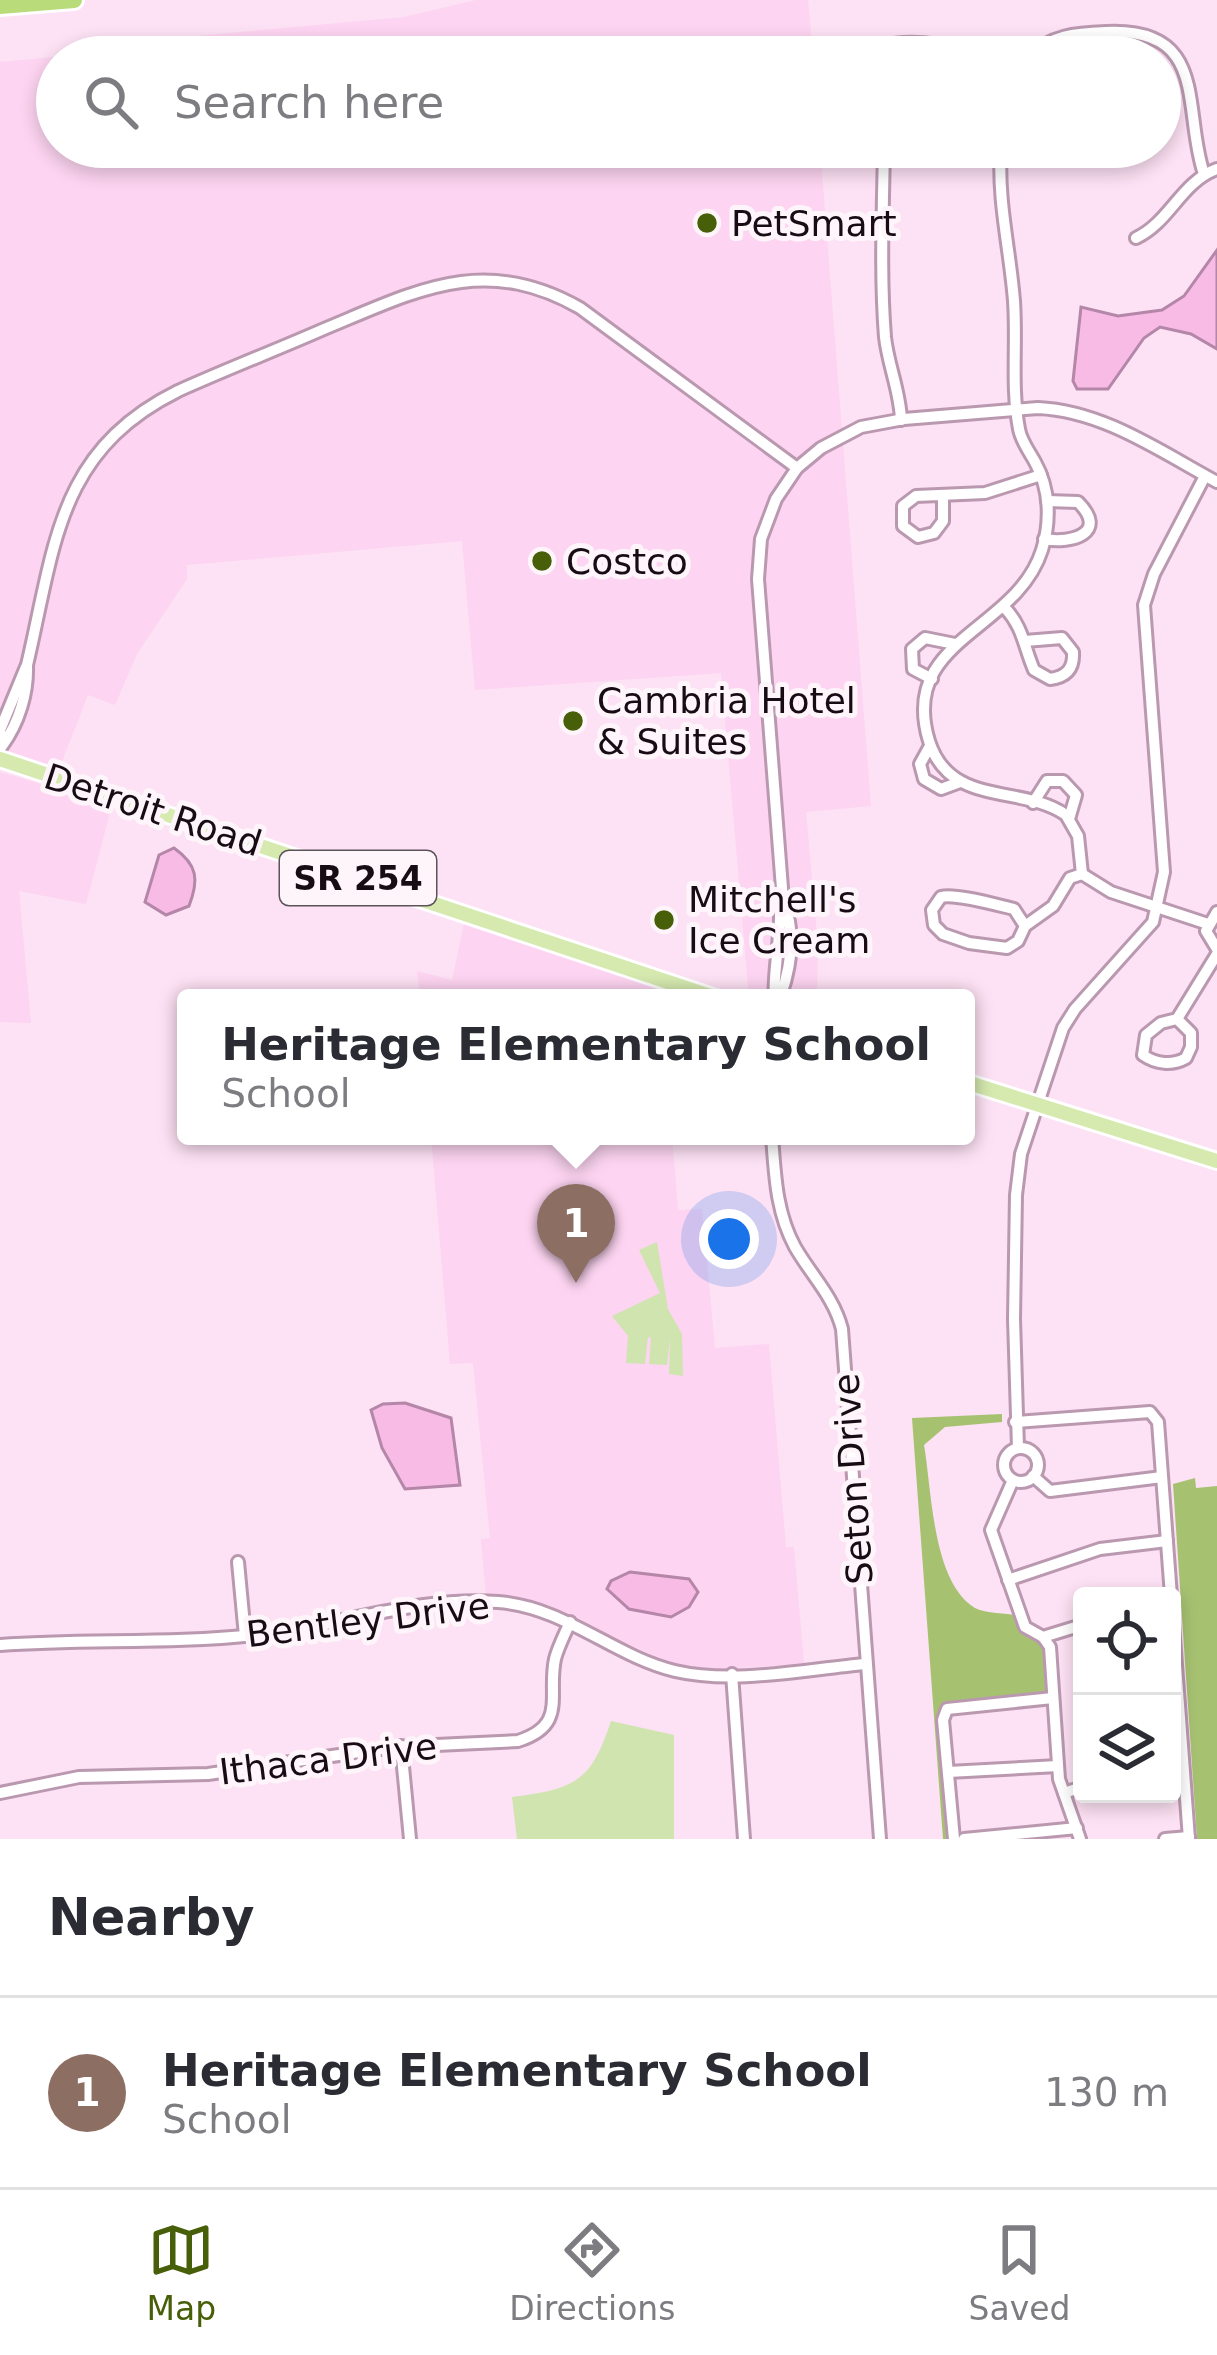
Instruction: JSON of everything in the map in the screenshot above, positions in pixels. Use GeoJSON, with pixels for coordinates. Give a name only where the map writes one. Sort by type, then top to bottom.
{"type":"FeatureCollection","features":[{"type":"Feature","properties":{"kind":"highway"},"geometry":{"type":"LineString","coordinates":[[0,6],[74,0]]}},
{"type":"Feature","properties":{"kind":"main road","name":"Detroit Road"},"geometry":{"type":"LineString","coordinates":[[1,753],[690,989]]}},
{"type":"Feature","properties":{"kind":"main road"},"geometry":{"type":"LineString","coordinates":[[975,1085],[1217,1161]]}},
{"type":"Feature","properties":{"kind":"street"},"geometry":{"type":"LineString","coordinates":[[1066,36],[1123,31],[1138,36]]}},
{"type":"Feature","properties":{"kind":"street"},"geometry":{"type":"LineString","coordinates":[[1136,238],[1159,224],[1190,185],[1211,171],[1197,152],[1189,81],[1181,66]]}},
{"type":"Feature","properties":{"kind":"street"},"geometry":{"type":"LineString","coordinates":[[883,168],[880,277],[888,363],[901,420]]}},
{"type":"Feature","properties":{"kind":"street"},"geometry":{"type":"LineString","coordinates":[[1001,168],[1013,296],[1017,409],[1020,434],[1041,476],[1047,501],[1044,539],[1036,566],[1006,608],[955,644],[932,679],[926,711],[931,746],[942,766],[960,782],[1061,811],[1069,819],[1078,836],[1082,874]]}},
{"type":"Feature","properties":{"kind":"street"},"geometry":{"type":"LineString","coordinates":[[1,753],[27,687],[28,665],[67,504],[85,467],[117,430],[178,391],[417,290],[442,283],[497,280],[526,284],[566,300],[797,468]]}},
{"type":"Feature","properties":{"kind":"street"},"geometry":{"type":"LineString","coordinates":[[772,989],[784,908],[758,566],[771,510],[797,468],[843,435],[901,420],[1052,409],[1093,418],[1211,479],[1154,574],[1144,605],[1164,872],[1159,908],[1143,937],[1067,1021],[1022,1154],[1016,1195],[1018,1448]]}},
{"type":"Feature","properties":{"kind":"street"},"geometry":{"type":"LineString","coordinates":[[943,497],[943,521],[934,533],[918,537],[903,526],[902,510],[911,498],[985,493],[1041,476]]}},
{"type":"Feature","properties":{"kind":"street"},"geometry":{"type":"LineString","coordinates":[[1044,539],[1072,542],[1084,535],[1089,524],[1078,502],[1047,501]]}},
{"type":"Feature","properties":{"kind":"street"},"geometry":{"type":"LineString","coordinates":[[1006,608],[1017,621],[1031,665],[1039,675],[1056,678],[1070,668],[1073,652],[1061,638],[1025,641]]}},
{"type":"Feature","properties":{"kind":"street"},"geometry":{"type":"LineString","coordinates":[[932,679],[913,669],[912,649],[925,638],[955,644]]}},
{"type":"Feature","properties":{"kind":"street"},"geometry":{"type":"LineString","coordinates":[[931,746],[920,764],[924,779],[941,789],[960,782]]}},
{"type":"Feature","properties":{"kind":"street"},"geometry":{"type":"LineString","coordinates":[[1033,803],[1046,781],[1066,783],[1076,798],[1069,819]]}},
{"type":"Feature","properties":{"kind":"street"},"geometry":{"type":"LineString","coordinates":[[1025,926],[1014,908],[985,905],[958,895],[941,897],[932,910],[938,930],[982,945],[1010,947],[1025,926],[1053,905],[1073,875],[1082,874],[1104,889],[1208,924]]}},
{"type":"Feature","properties":{"kind":"street"},"geometry":{"type":"LineString","coordinates":[[1177,1018],[1191,1033],[1192,1047],[1186,1058],[1162,1063],[1143,1055],[1147,1035],[1177,1018],[1217,952],[1207,937],[1208,924],[1217,912]]}},
{"type":"Feature","properties":{"kind":"street","name":"Seton Drive"},"geometry":{"type":"LineString","coordinates":[[773,1145],[778,1206],[786,1229],[831,1299],[842,1329],[880,1839]]}},
{"type":"Feature","properties":{"kind":"street"},"geometry":{"type":"LineString","coordinates":[[1016,1422],[1150,1412],[1158,1422],[1170,1587]]}},
{"type":"Feature","properties":{"kind":"street"},"geometry":{"type":"LineString","coordinates":[[1018,1448],[1035,1456],[1034,1476],[1024,1481],[1013,1480],[1006,1471],[1008,1454],[1018,1448]]}},
{"type":"Feature","properties":{"kind":"street"},"geometry":{"type":"LineString","coordinates":[[1034,1476],[1049,1491],[1162,1477]]}},
{"type":"Feature","properties":{"kind":"street"},"geometry":{"type":"LineString","coordinates":[[964,1839],[1079,1834],[1058,1766],[1050,1647],[1043,1637],[1024,1627],[991,1530],[1013,1480]]}},
{"type":"Feature","properties":{"kind":"street"},"geometry":{"type":"LineString","coordinates":[[1008,1580],[1100,1549],[1167,1541]]}},
{"type":"Feature","properties":{"kind":"street"},"geometry":{"type":"LineString","coordinates":[[238,1562],[245,1636]]}},
{"type":"Feature","properties":{"kind":"street","name":"Bentley Drive"},"geometry":{"type":"LineString","coordinates":[[0,1645],[245,1636],[396,1609],[484,1602],[527,1606],[661,1666],[691,1673],[866,1664]]}},
{"type":"Feature","properties":{"kind":"street","name":"Ithaca Drive"},"geometry":{"type":"LineString","coordinates":[[0,1793],[79,1777],[208,1774],[401,1746],[507,1743],[536,1734],[555,1706],[554,1661],[570,1622]]}},
{"type":"Feature","properties":{"kind":"street"},"geometry":{"type":"LineString","coordinates":[[1043,1637],[1073,1628]]}},
{"type":"Feature","properties":{"kind":"street"},"geometry":{"type":"LineString","coordinates":[[732,1674],[744,1839]]}},
{"type":"Feature","properties":{"kind":"street"},"geometry":{"type":"LineString","coordinates":[[954,1839],[946,1709],[1053,1698]]}},
{"type":"Feature","properties":{"kind":"street"},"geometry":{"type":"LineString","coordinates":[[401,1746],[410,1839]]}},
{"type":"Feature","properties":{"kind":"street"},"geometry":{"type":"LineString","coordinates":[[948,1772],[1058,1766]]}},
{"type":"Feature","properties":{"kind":"street"},"geometry":{"type":"LineString","coordinates":[[1064,1793],[1073,1790]]}},
{"type":"Feature","properties":{"kind":"street"},"geometry":{"type":"LineString","coordinates":[[1165,1839],[1189,1838],[1181,1790]]}},
{"type":"Feature","properties":{"kind":"shaded area"},"geometry":{"type":"Polygon","coordinates":[[[476,0],[808,0],[811,36],[196,36],[404,17],[476,0]]]}},
{"type":"Feature","properties":{"kind":"shaded area"},"geometry":{"type":"Polygon","coordinates":[[[36,59],[36,168],[822,168],[871,806],[806,812],[817,989],[748,989],[721,673],[475,690],[462,541],[187,565],[187,579],[137,654],[115,705],[88,695],[59,769],[0,750],[0,62],[36,59]]]}},
{"type":"Feature","properties":{"kind":"shaded area"},"geometry":{"type":"Polygon","coordinates":[[[1217,250],[1217,349],[1191,334],[1160,327],[1144,338],[1108,389],[1077,389],[1073,381],[1081,307],[1118,316],[1162,310],[1184,296],[1217,250]]]}},
{"type":"Feature","properties":{"kind":"shaded area"},"geometry":{"type":"Polygon","coordinates":[[[0,772],[112,805],[86,904],[19,891],[31,1023],[0,1022],[0,772]]]}},
{"type":"Feature","properties":{"kind":"shaded area"},"geometry":{"type":"Polygon","coordinates":[[[174,848],[192,867],[194,888],[189,906],[166,915],[145,902],[159,855],[174,848]]]}},
{"type":"Feature","properties":{"kind":"shaded area"},"geometry":{"type":"Polygon","coordinates":[[[465,919],[660,989],[419,989],[417,971],[452,980],[465,919]]]}},
{"type":"Feature","properties":{"kind":"shaded area"},"geometry":{"type":"Polygon","coordinates":[[[432,1145],[673,1145],[678,1210],[702,1209],[715,1348],[769,1344],[786,1547],[794,1547],[804,1664],[712,1670],[675,1665],[543,1606],[486,1597],[481,1539],[490,1538],[473,1363],[450,1364],[432,1145]]]}},
{"type":"Feature","properties":{"kind":"shaded area"},"geometry":{"type":"Polygon","coordinates":[[[405,1403],[451,1418],[460,1485],[405,1489],[382,1448],[371,1410],[405,1403]]]}},
{"type":"Feature","properties":{"kind":"shaded area"},"geometry":{"type":"Polygon","coordinates":[[[630,1572],[689,1579],[698,1592],[689,1607],[671,1617],[629,1609],[607,1589],[611,1581],[630,1572]]]}},
{"type":"Feature","properties":{"kind":"green space"},"geometry":{"type":"Polygon","coordinates":[[[657,1242],[668,1309],[682,1334],[683,1376],[669,1374],[670,1338],[667,1365],[649,1364],[648,1337],[645,1364],[626,1363],[628,1336],[612,1316],[660,1293],[639,1250],[657,1242]]]}},
{"type":"Feature","properties":{"kind":"green space"},"geometry":{"type":"Polygon","coordinates":[[[1002,1414],[1002,1422],[945,1427],[924,1445],[936,1534],[950,1578],[961,1595],[979,1610],[1014,1615],[1043,1644],[1050,1696],[945,1707],[951,1839],[943,1839],[912,1418],[1002,1414]]]}},
{"type":"Feature","properties":{"kind":"green space"},"geometry":{"type":"Polygon","coordinates":[[[1195,1478],[1196,1488],[1217,1486],[1217,1839],[1197,1839],[1173,1484],[1195,1478]]]}},
{"type":"Feature","properties":{"kind":"green space"},"geometry":{"type":"Polygon","coordinates":[[[611,1721],[674,1735],[674,1839],[517,1839],[512,1797],[578,1779],[596,1757],[611,1721]]]}},
{"type":"Feature","properties":{"kind":"place","name":"PetSmart"},"geometry":{"type":"Point","coordinates":[707,223]}},
{"type":"Feature","properties":{"kind":"place","name":"Costco"},"geometry":{"type":"Point","coordinates":[542,561]}},
{"type":"Feature","properties":{"kind":"place","name":"Cambria Hotel & Suites"},"geometry":{"type":"Point","coordinates":[573,721]}},
{"type":"Feature","properties":{"kind":"place","name":"Mitchell's Ice Cream"},"geometry":{"type":"Point","coordinates":[664,920]}},
{"type":"Feature","properties":{"kind":"place","name":"Heritage Elementary School"},"geometry":{"type":"Point","coordinates":[576,1283]}}]}
